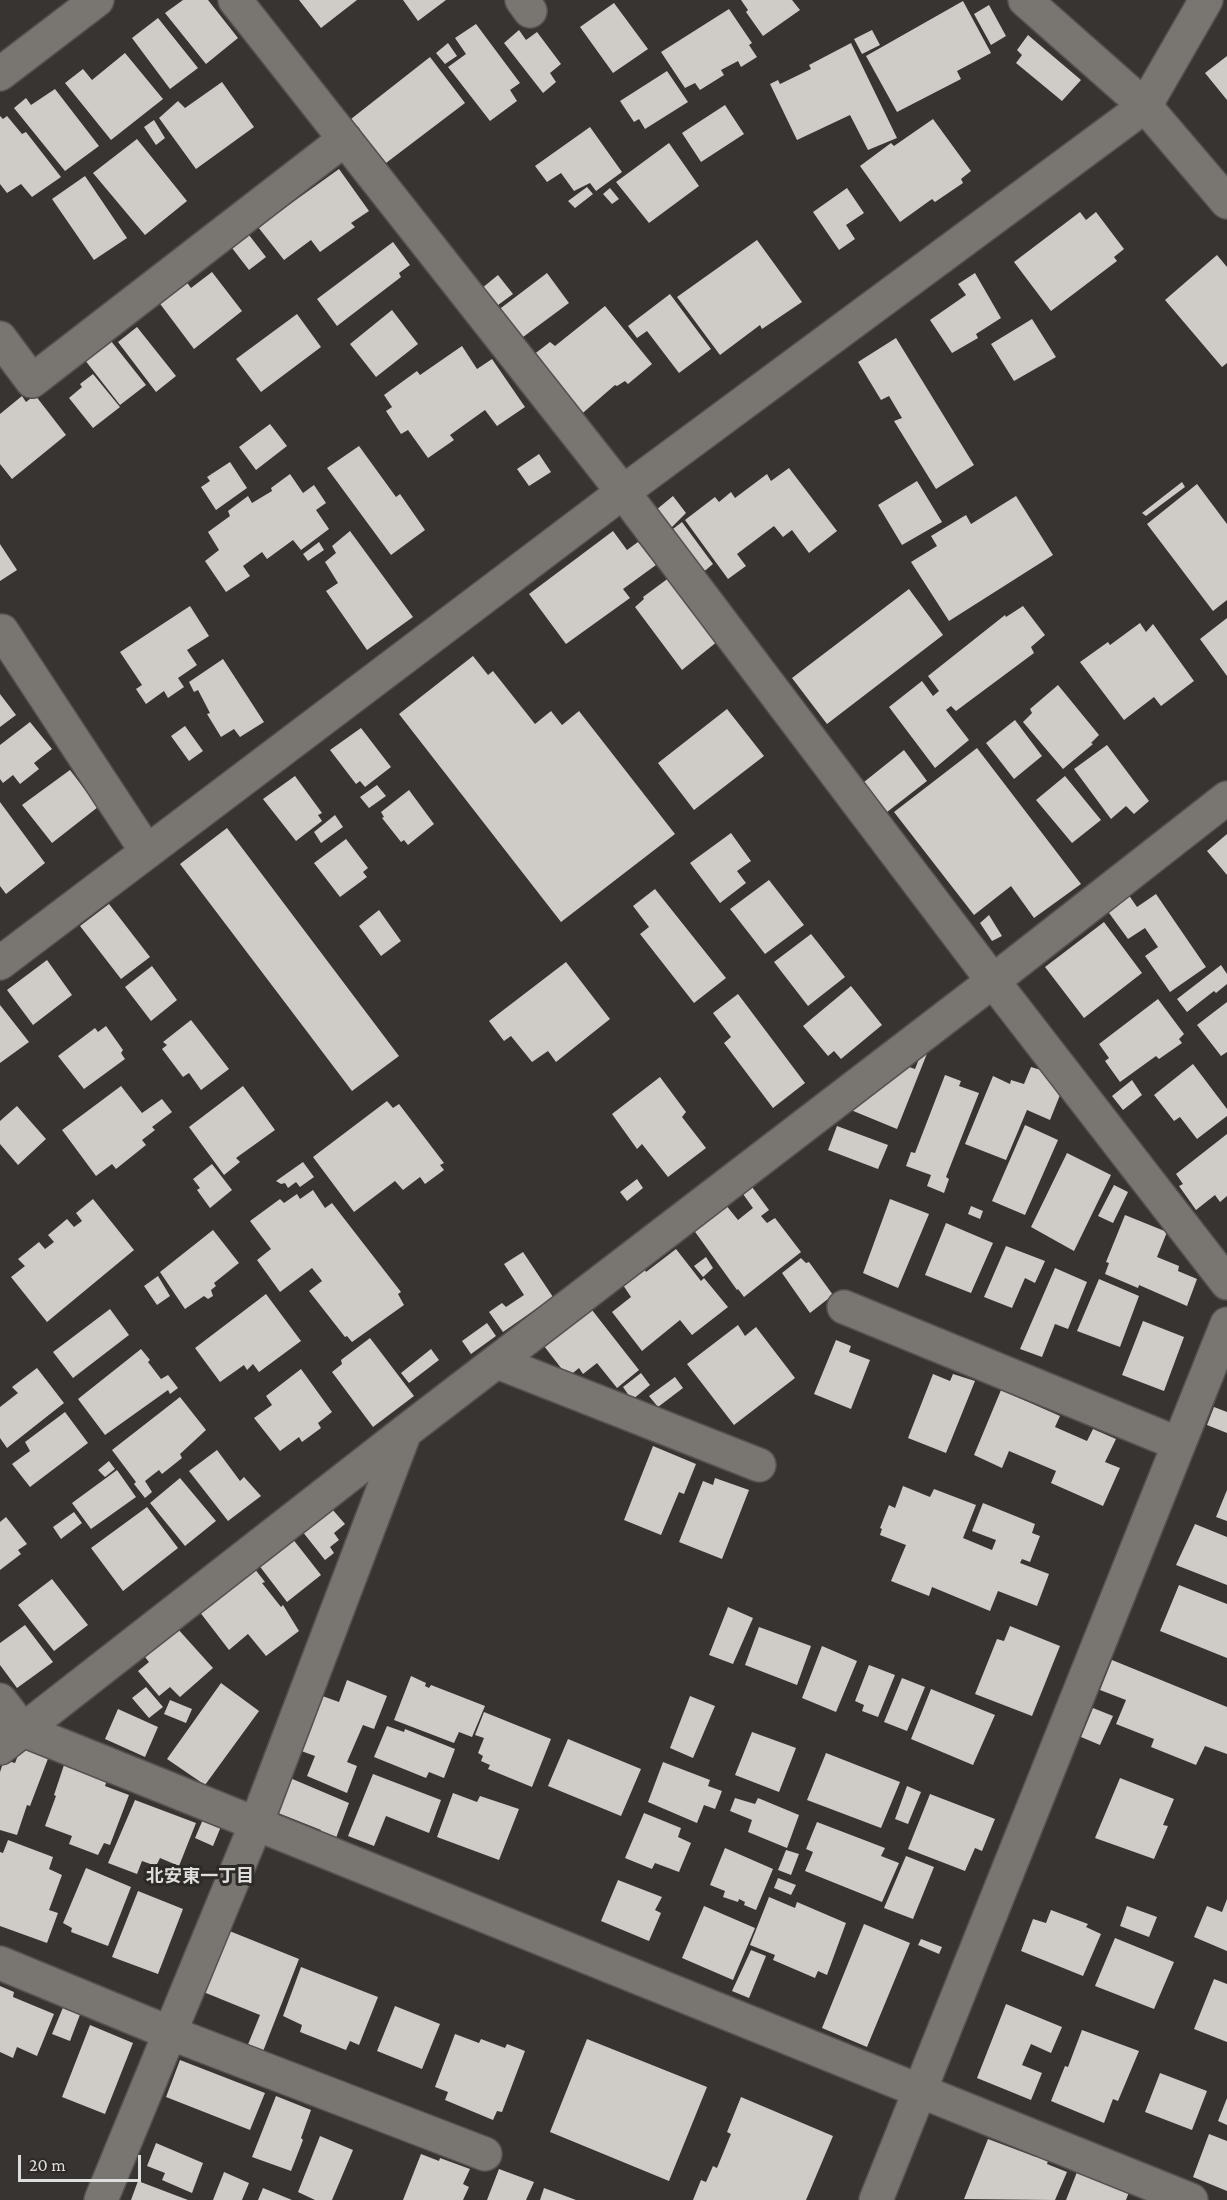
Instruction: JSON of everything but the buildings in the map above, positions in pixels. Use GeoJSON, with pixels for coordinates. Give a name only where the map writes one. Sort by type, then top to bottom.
{"type":"FeatureCollection","features":[{"type":"Feature","properties":{"kind":"street"},"geometry":{"type":"LineString","coordinates":[[0,74],[97,0]]}},
{"type":"Feature","properties":{"kind":"street"},"geometry":{"type":"LineString","coordinates":[[235,0],[623,492],[993,981],[1227,1282]]}},
{"type":"Feature","properties":{"kind":"street"},"geometry":{"type":"LineString","coordinates":[[1025,0],[1146,106],[1227,202]]}},
{"type":"Feature","properties":{"kind":"street"},"geometry":{"type":"LineString","coordinates":[[0,963],[623,492],[1146,106],[1206,0]]}},
{"type":"Feature","properties":{"kind":"street"},"geometry":{"type":"LineString","coordinates":[[0,338],[32,381],[345,139]]}},
{"type":"Feature","properties":{"kind":"street"},"geometry":{"type":"LineString","coordinates":[[2,631],[147,852]]}},
{"type":"Feature","properties":{"kind":"street"},"geometry":{"type":"LineString","coordinates":[[12,1739],[406,1431],[993,981],[1227,798]]}},
{"type":"Feature","properties":{"kind":"street"},"geometry":{"type":"LineString","coordinates":[[844,1307],[1179,1444]]}},
{"type":"Feature","properties":{"kind":"street"},"geometry":{"type":"LineString","coordinates":[[876,2200],[1227,1324]]}},
{"type":"Feature","properties":{"kind":"street"},"geometry":{"type":"LineString","coordinates":[[497,1362],[759,1465]]}},
{"type":"Feature","properties":{"kind":"street"},"geometry":{"type":"LineString","coordinates":[[101,2200],[256,1824],[406,1431]]}},
{"type":"Feature","properties":{"kind":"street"},"geometry":{"type":"LineString","coordinates":[[0,1700],[12,1739]]}},
{"type":"Feature","properties":{"kind":"street"},"geometry":{"type":"LineString","coordinates":[[12,1739],[256,1824],[1191,2200]]}},
{"type":"Feature","properties":{"kind":"street"},"geometry":{"type":"LineString","coordinates":[[0,1963],[170,2033],[485,2154]]}},
{"type":"Feature","properties":{"kind":"district","name":"北安東一丁目"},"geometry":{"type":"Point","coordinates":[200,1876]}}]}
